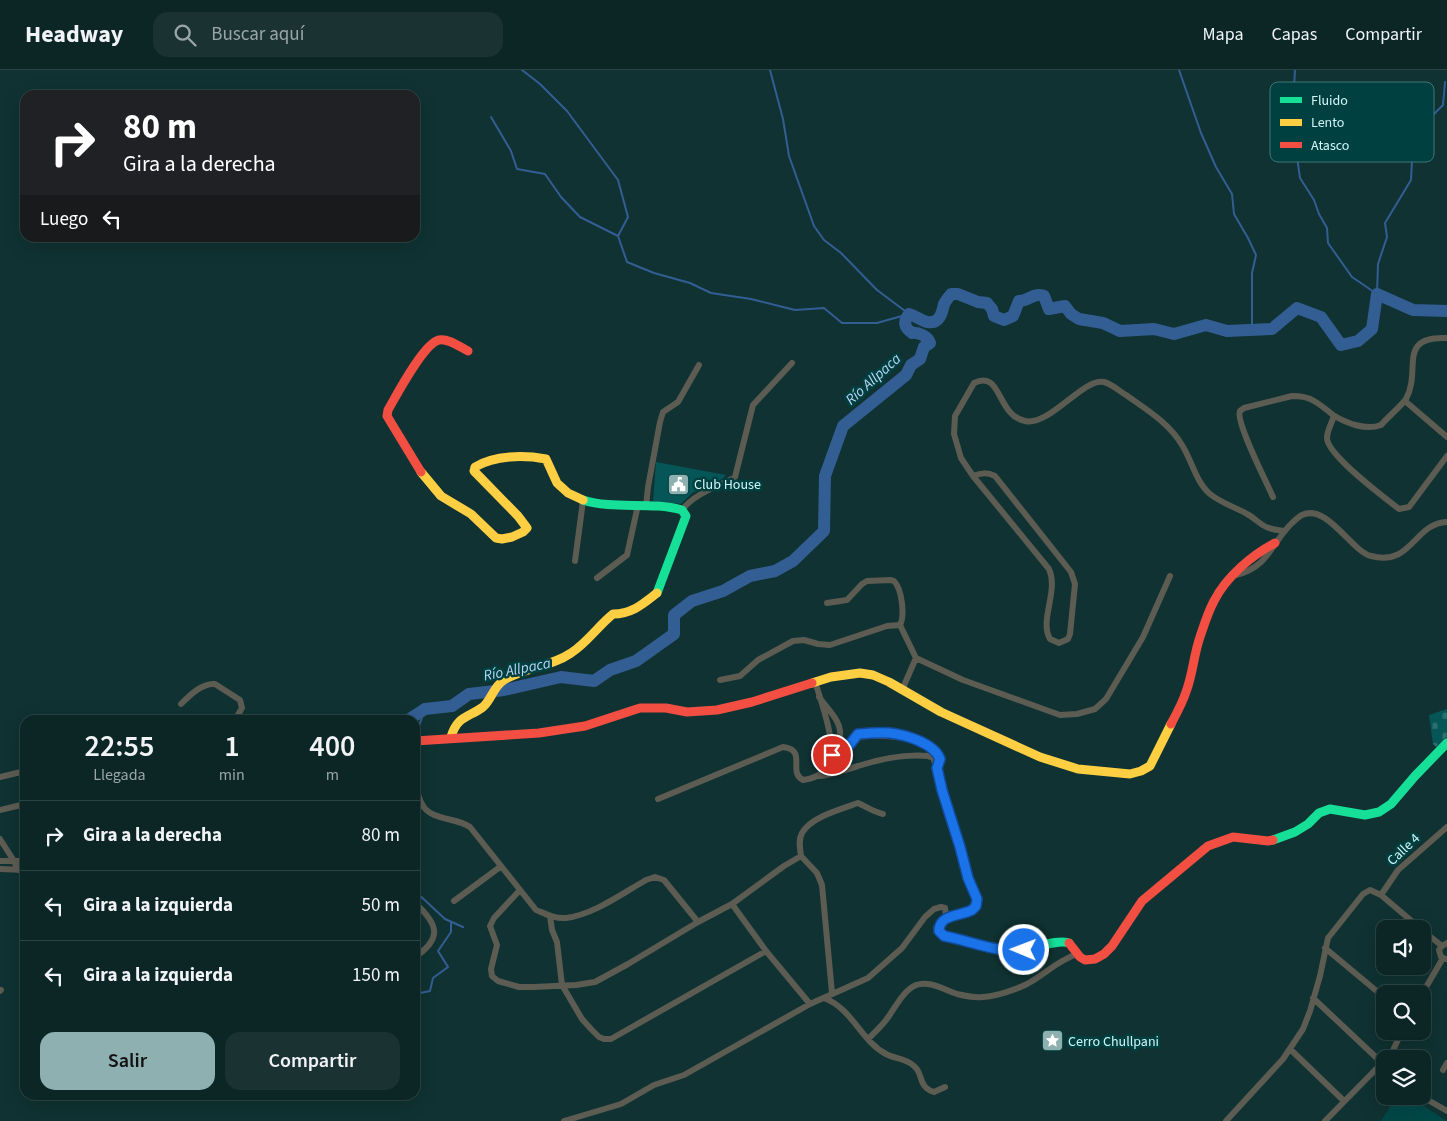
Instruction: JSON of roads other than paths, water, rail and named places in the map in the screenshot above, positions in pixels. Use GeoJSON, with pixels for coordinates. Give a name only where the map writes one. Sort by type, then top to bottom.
{"type":"FeatureCollection","features":[{"type":"Feature","properties":{"kind":"street"},"geometry":{"type":"LineString","coordinates":[[1273,497],[1239,418],[1240,411],[1244,408],[1299,396],[1313,400],[1334,416],[1363,427],[1374,428],[1381,425],[1405,400],[1412,383],[1414,353],[1417,346],[1429,338],[1447,338]]}},
{"type":"Feature","properties":{"kind":"street"},"geometry":{"type":"LineString","coordinates":[[468,351],[440,340],[434,342],[425,350],[388,410],[387,416],[388,421],[398,434],[424,478],[441,496],[460,507],[496,538],[502,540],[512,537],[527,528],[518,516],[474,472],[475,467],[479,464],[500,459],[539,457],[546,459],[554,481],[561,488],[583,501],[605,505],[682,510]]}},
{"type":"Feature","properties":{"kind":"street"},"geometry":{"type":"LineString","coordinates":[[682,510],[701,494],[735,477],[753,405],[792,363]]}},
{"type":"Feature","properties":{"kind":"street"},"geometry":{"type":"LineString","coordinates":[[597,578],[627,555],[652,468],[663,412],[678,402],[699,365]]}},
{"type":"Feature","properties":{"kind":"street"},"geometry":{"type":"LineString","coordinates":[[973,476],[985,473],[995,476],[1071,572],[1075,584],[1070,634],[1064,642],[1053,642],[1046,630],[1053,582],[1049,569],[973,476],[961,458],[954,434],[955,416],[974,383],[982,380],[994,385],[1005,408],[1019,419],[1027,422],[1034,421],[1068,401],[1088,385],[1100,381],[1112,385],[1165,424],[1182,444],[1197,477],[1210,494],[1248,514],[1269,528],[1284,531]]}},
{"type":"Feature","properties":{"kind":"street"},"geometry":{"type":"LineString","coordinates":[[1405,400],[1447,436]]}},
{"type":"Feature","properties":{"kind":"street"},"geometry":{"type":"LineString","coordinates":[[1334,416],[1327,438],[1331,450],[1399,509],[1408,507],[1447,456]]}},
{"type":"Feature","properties":{"kind":"street"},"geometry":{"type":"LineString","coordinates":[[575,561],[583,501]]}},
{"type":"Feature","properties":{"kind":"street"},"geometry":{"type":"LineString","coordinates":[[450,738],[456,723],[483,706],[499,683],[511,676],[565,658],[580,647],[612,614],[624,614],[634,610],[652,598],[660,588],[672,551],[685,520],[686,516],[682,510]]}},
{"type":"Feature","properties":{"kind":"street"},"geometry":{"type":"LineString","coordinates":[[420,741],[539,732],[586,726],[640,708],[666,708],[686,712],[717,710],[752,702],[815,681],[846,674],[866,674],[873,675],[964,724],[1040,757],[1078,769],[1130,774],[1142,772],[1150,766],[1155,758],[1182,704],[1188,688],[1199,638],[1214,600],[1227,582],[1246,563],[1261,550],[1275,543],[1284,531],[1302,514],[1314,513],[1344,534],[1360,551],[1368,556],[1380,558],[1392,558],[1401,554],[1432,525],[1447,522]]}},
{"type":"Feature","properties":{"kind":"street"},"geometry":{"type":"LineString","coordinates":[[900,625],[916,658],[963,680],[1060,715],[1077,714],[1095,709],[1106,699],[1143,637],[1170,576]]}},
{"type":"Feature","properties":{"kind":"street"},"geometry":{"type":"LineString","coordinates":[[827,603],[847,600],[862,584],[868,581],[894,581],[898,587],[903,613],[900,625]]}},
{"type":"Feature","properties":{"kind":"street"},"geometry":{"type":"LineString","coordinates":[[720,680],[740,676],[762,657],[794,641],[804,640],[830,645],[887,626],[900,625]]}},
{"type":"Feature","properties":{"kind":"street"},"geometry":{"type":"LineString","coordinates":[[902,690],[916,658]]}},
{"type":"Feature","properties":{"kind":"street"},"geometry":{"type":"LineString","coordinates":[[815,681],[827,717],[831,759]]}},
{"type":"Feature","properties":{"kind":"street"},"geometry":{"type":"LineString","coordinates":[[181,704],[198,690],[215,684],[240,700],[242,708],[238,715]]}},
{"type":"Feature","properties":{"kind":"street"},"geometry":{"type":"LineString","coordinates":[[818,776],[825,770],[840,738],[840,730],[832,714],[819,697]]}},
{"type":"Feature","properties":{"kind":"street"},"geometry":{"type":"LineString","coordinates":[[831,759],[843,753],[858,734],[890,733],[909,738],[935,751],[940,759],[937,768]]}},
{"type":"Feature","properties":{"kind":"street"},"geometry":{"type":"LineString","coordinates":[[564,1121],[620,1104],[654,1085],[684,1075],[810,1004],[862,981],[877,971],[905,944],[919,923],[934,909],[945,908],[946,915],[938,928],[944,936],[990,948],[1018,951],[1065,941],[1070,944],[1076,954],[1085,960],[1090,960],[1104,954],[1112,946],[1142,901],[1149,894],[1208,846],[1233,837],[1268,841],[1281,838],[1308,824],[1319,813],[1330,809],[1365,815],[1379,812],[1392,804],[1414,776],[1447,743]]}},
{"type":"Feature","properties":{"kind":"street"},"geometry":{"type":"LineString","coordinates":[[658,799],[783,747],[792,749],[796,754],[796,774],[803,780],[896,757],[928,756],[932,758],[937,768],[968,878],[977,899],[976,906],[972,910],[944,920]]}},
{"type":"Feature","properties":{"kind":"street"},"geometry":{"type":"LineString","coordinates":[[0,777],[20,772]]}},
{"type":"Feature","properties":{"kind":"street"},"geometry":{"type":"LineString","coordinates":[[420,800],[426,811],[434,816],[464,823],[470,828],[536,910],[550,916],[565,918],[586,913],[646,880],[655,877],[664,880],[698,922]]}},
{"type":"Feature","properties":{"kind":"street"},"geometry":{"type":"LineString","coordinates":[[832,993],[822,885],[816,872],[801,856],[799,843],[801,834],[820,818],[858,803],[874,813],[883,814]]}},
{"type":"Feature","properties":{"kind":"street"},"geometry":{"type":"LineString","coordinates":[[0,810],[20,805]]}},
{"type":"Feature","properties":{"kind":"street","name":"Calle 4"},"geometry":{"type":"LineString","coordinates":[[1381,895],[1398,870],[1447,827]]}},
{"type":"Feature","properties":{"kind":"street"},"geometry":{"type":"LineString","coordinates":[[0,839],[18,870],[0,870]]}},
{"type":"Feature","properties":{"kind":"street"},"geometry":{"type":"LineString","coordinates":[[520,890],[494,918],[490,926],[497,945],[491,969],[492,976],[498,981],[519,987],[576,985],[595,982],[732,904],[801,856]]}},
{"type":"Feature","properties":{"kind":"street"},"geometry":{"type":"LineString","coordinates":[[0,861],[20,861]]}},
{"type":"Feature","properties":{"kind":"street"},"geometry":{"type":"LineString","coordinates":[[454,901],[500,867]]}},
{"type":"Feature","properties":{"kind":"street"},"geometry":{"type":"LineString","coordinates":[[1226,1121],[1269,1076],[1303,1029],[1314,998],[1328,938],[1363,894],[1370,890],[1381,895],[1411,920]]}},
{"type":"Feature","properties":{"kind":"street"},"geometry":{"type":"LineString","coordinates":[[732,904],[766,951],[810,1004]]}},
{"type":"Feature","properties":{"kind":"street"},"geometry":{"type":"LineString","coordinates":[[420,908],[433,923],[435,934],[432,943],[420,953]]}},
{"type":"Feature","properties":{"kind":"street"},"geometry":{"type":"LineString","coordinates":[[550,916],[552,930],[557,942],[562,985],[582,1019],[599,1037],[604,1039],[611,1039],[766,951]]}},
{"type":"Feature","properties":{"kind":"street"},"geometry":{"type":"LineString","coordinates":[[1428,985],[1445,959],[1439,952],[1444,944],[1431,935]]}},
{"type":"Feature","properties":{"kind":"street"},"geometry":{"type":"LineString","coordinates":[[1325,948],[1376,990]]}},
{"type":"Feature","properties":{"kind":"street"},"geometry":{"type":"LineString","coordinates":[[868,1039],[914,986],[931,984],[956,994],[984,997],[1029,983],[1059,962],[1076,954]]}},
{"type":"Feature","properties":{"kind":"street"},"geometry":{"type":"LineString","coordinates":[[824,998],[839,1005],[868,1039],[886,1054],[905,1060],[915,1066],[921,1081],[928,1090],[934,1092],[945,1087]]}},
{"type":"Feature","properties":{"kind":"street"},"geometry":{"type":"LineString","coordinates":[[1314,998],[1376,1055]]}},
{"type":"Feature","properties":{"kind":"street"},"geometry":{"type":"LineString","coordinates":[[1290,1049],[1344,1101]]}},
{"type":"Feature","properties":{"kind":"street"},"geometry":{"type":"LineString","coordinates":[[1443,1070],[1447,1063]]}},
{"type":"Feature","properties":{"kind":"street"},"geometry":{"type":"LineString","coordinates":[[1325,1121],[1376,1068]]}},
{"type":"Feature","properties":{"kind":"street"},"geometry":{"type":"LineString","coordinates":[[1431,1102],[1447,1111]]}},
{"type":"Feature","properties":{"kind":"waterway"},"geometry":{"type":"LineString","coordinates":[[522,70],[540,84],[567,111],[618,180],[628,217],[618,236],[627,262],[654,273],[690,283],[711,293],[751,299],[795,310],[824,308],[842,323],[877,323],[909,314]]}},
{"type":"Feature","properties":{"kind":"waterway"},"geometry":{"type":"LineString","coordinates":[[770,70],[783,119],[789,156],[814,226],[824,240],[841,253],[877,290],[909,314]]}},
{"type":"Feature","properties":{"kind":"waterway"},"geometry":{"type":"LineString","coordinates":[[1179,70],[1201,133],[1216,167],[1232,194],[1234,214],[1256,255],[1252,273],[1252,330]]}},
{"type":"Feature","properties":{"kind":"waterway"},"geometry":{"type":"LineString","coordinates":[[1294,82],[1295,70]]}},
{"type":"Feature","properties":{"kind":"waterway"},"geometry":{"type":"LineString","coordinates":[[1434,114],[1443,105],[1445,82]]}},
{"type":"Feature","properties":{"kind":"waterway"},"geometry":{"type":"LineString","coordinates":[[491,117],[511,151],[517,169],[545,174],[561,197],[580,217],[618,236]]}},
{"type":"Feature","properties":{"kind":"waterway"},"geometry":{"type":"LineString","coordinates":[[1298,162],[1300,178],[1314,200],[1327,228],[1328,243],[1352,277],[1377,294]]}},
{"type":"Feature","properties":{"kind":"waterway"},"geometry":{"type":"LineString","coordinates":[[1377,294],[1378,264],[1387,237],[1385,223],[1411,180],[1412,162]]}},
{"type":"Feature","properties":{"kind":"waterway","name":"Río Allpaca"},"geometry":{"type":"LineString","coordinates":[[416,715],[425,709],[452,706],[469,694],[504,690],[561,677],[594,681],[610,670],[636,661],[674,634],[674,615],[692,601],[723,591],[750,576],[775,571],[793,561],[824,531],[825,476],[843,426],[906,375],[911,365],[920,359],[924,347],[930,343],[925,336],[912,333],[907,329],[905,324],[907,317],[909,314],[927,322],[938,320],[944,304],[951,294],[958,294],[978,302],[987,303],[992,309],[994,316],[1004,320],[1013,316],[1019,301],[1040,295],[1044,296],[1049,309],[1065,306],[1071,314],[1079,319],[1103,323],[1120,331],[1154,329],[1174,334],[1206,325],[1227,331],[1272,329],[1297,308],[1321,317],[1341,345],[1358,341],[1372,329],[1377,294],[1413,310],[1447,311]]}},
{"type":"Feature","properties":{"kind":"waterway"},"geometry":{"type":"LineString","coordinates":[[420,723],[425,709]]}},
{"type":"Feature","properties":{"kind":"waterway"},"geometry":{"type":"LineString","coordinates":[[420,896],[445,919],[463,927]]}},
{"type":"Feature","properties":{"kind":"waterway"},"geometry":{"type":"LineString","coordinates":[[420,993],[430,991],[433,978],[448,967],[438,951],[451,932],[451,922]]}},
{"type":"Feature","properties":{"kind":"place","name":"Club House"},"geometry":{"type":"Point","coordinates":[678,484]}},
{"type":"Feature","properties":{"kind":"place","name":"Cerro Chullpani"},"geometry":{"type":"Point","coordinates":[1052,1041]}}]}
